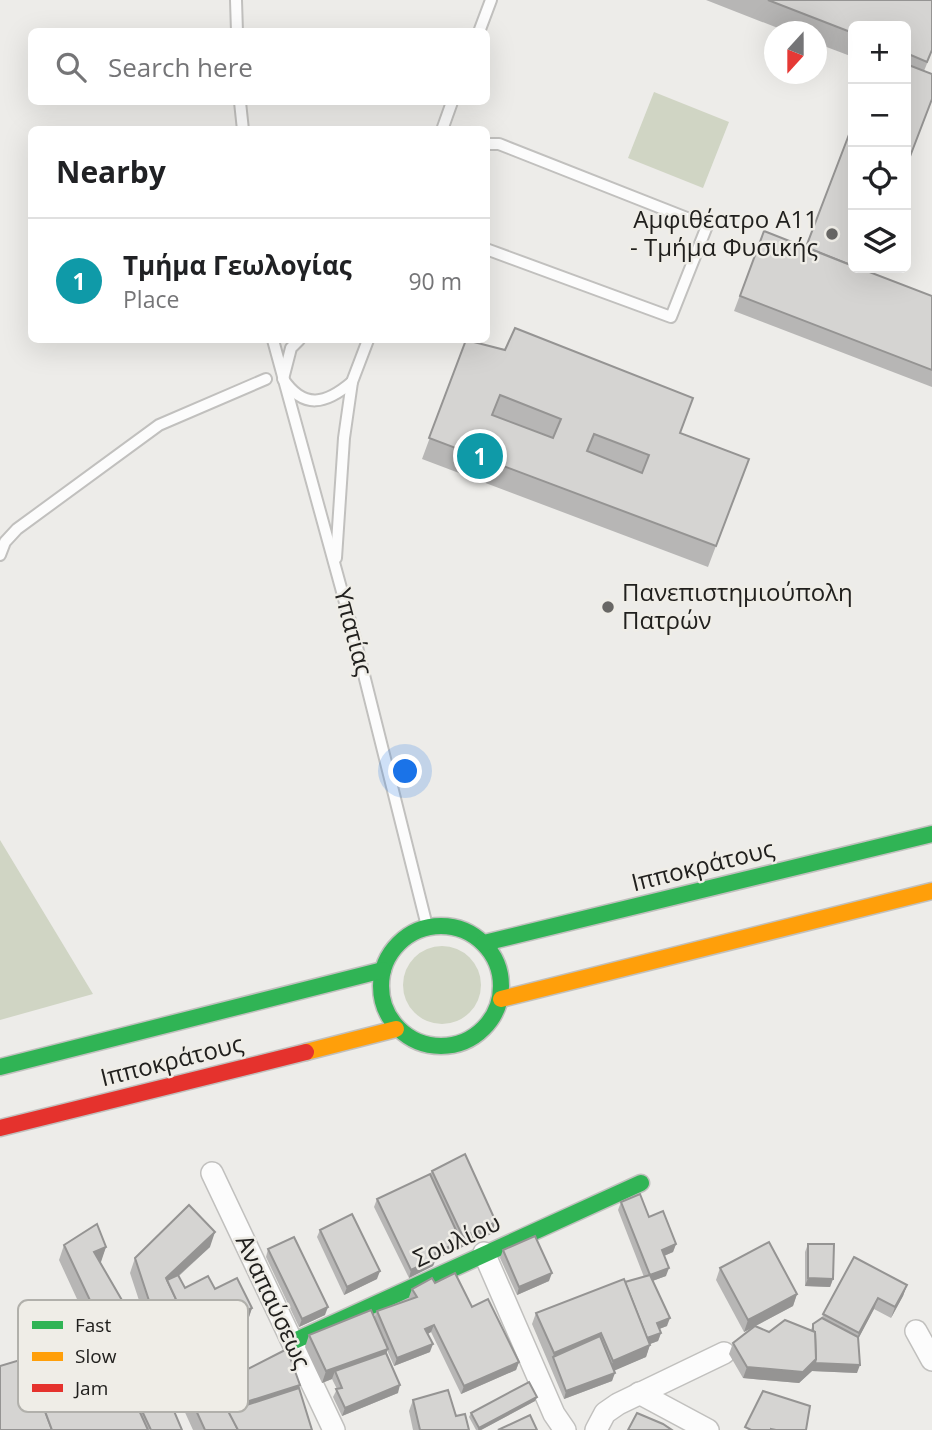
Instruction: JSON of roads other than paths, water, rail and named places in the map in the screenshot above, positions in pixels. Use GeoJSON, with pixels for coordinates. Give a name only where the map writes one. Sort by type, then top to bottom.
{"type":"FeatureCollection","features":[{"type":"Feature","properties":{"kind":"street","name":"Ιπποκράτους"},"geometry":{"type":"LineString","coordinates":[[484,943],[932,834]]}},
{"type":"Feature","properties":{"kind":"street"},"geometry":{"type":"LineString","coordinates":[[501,999],[932,891]]}},
{"type":"Feature","properties":{"kind":"street"},"geometry":{"type":"LineString","coordinates":[[427,926],[458,928],[484,943],[500,970],[501,999],[487,1026],[465,1042],[447,1046],[427,1045],[396,1029],[385,1008],[381,983],[383,970],[394,949],[403,939],[415,930],[427,926]]}},
{"type":"Feature","properties":{"kind":"street","name":"Ιπποκράτους"},"geometry":{"type":"LineString","coordinates":[[0,1067],[383,970]]}},
{"type":"Feature","properties":{"kind":"street","name":"Ιπποκράτους"},"geometry":{"type":"LineString","coordinates":[[0,1128],[396,1029]]}},
{"type":"Feature","properties":{"kind":"street","name":"Αναπαύσεως"},"geometry":{"type":"LineString","coordinates":[[212,1173],[334,1430]]}},
{"type":"Feature","properties":{"kind":"street","name":"Σουλίου"},"geometry":{"type":"LineString","coordinates":[[292,1342],[641,1183]]}},
{"type":"Feature","properties":{"kind":"street"},"geometry":{"type":"LineString","coordinates":[[484,1254],[554,1414],[565,1430]]}},
{"type":"Feature","properties":{"kind":"street"},"geometry":{"type":"LineString","coordinates":[[916,1331],[932,1360]]}},
{"type":"Feature","properties":{"kind":"street"},"geometry":{"type":"LineString","coordinates":[[596,1430],[605,1413],[618,1404],[724,1353]]}},
{"type":"Feature","properties":{"kind":"street"},"geometry":{"type":"LineString","coordinates":[[639,1393],[708,1430]]}},
{"type":"Feature","properties":{"kind":"lane"},"geometry":{"type":"LineString","coordinates":[[236,0],[237,28]]}},
{"type":"Feature","properties":{"kind":"lane"},"geometry":{"type":"LineString","coordinates":[[480,28],[491,0]]}},
{"type":"Feature","properties":{"kind":"lane"},"geometry":{"type":"LineString","coordinates":[[240,105],[243,126]]}},
{"type":"Feature","properties":{"kind":"lane"},"geometry":{"type":"LineString","coordinates":[[443,126],[451,105]]}},
{"type":"Feature","properties":{"kind":"lane"},"geometry":{"type":"LineString","coordinates":[[490,144],[499,144],[707,226],[671,317],[490,250]]}},
{"type":"Feature","properties":{"kind":"lane","name":"Υπατίας"},"geometry":{"type":"LineString","coordinates":[[274,343],[336,571],[427,926]]}},
{"type":"Feature","properties":{"kind":"lane"},"geometry":{"type":"LineString","coordinates":[[296,343],[291,348],[283,379],[292,393],[305,399],[321,400],[336,395],[352,382]]}},
{"type":"Feature","properties":{"kind":"lane"},"geometry":{"type":"LineString","coordinates":[[336,571],[344,438],[352,382],[367,343]]}},
{"type":"Feature","properties":{"kind":"lane"},"geometry":{"type":"LineString","coordinates":[[0,555],[5,542],[17,529],[159,425],[266,379]]}},
{"type":"Feature","properties":{"kind":"place","name":"Αμφιθέατρο Α11 - Τμήμα Φυσικής"},"geometry":{"type":"Point","coordinates":[832,234]}},
{"type":"Feature","properties":{"kind":"place","name":"Τμήμα Γεωλογίας"},"geometry":{"type":"Point","coordinates":[480,456]}},
{"type":"Feature","properties":{"kind":"place","name":"Πανεπιστημιούπολη Πατρών"},"geometry":{"type":"Point","coordinates":[608,607]}}]}
